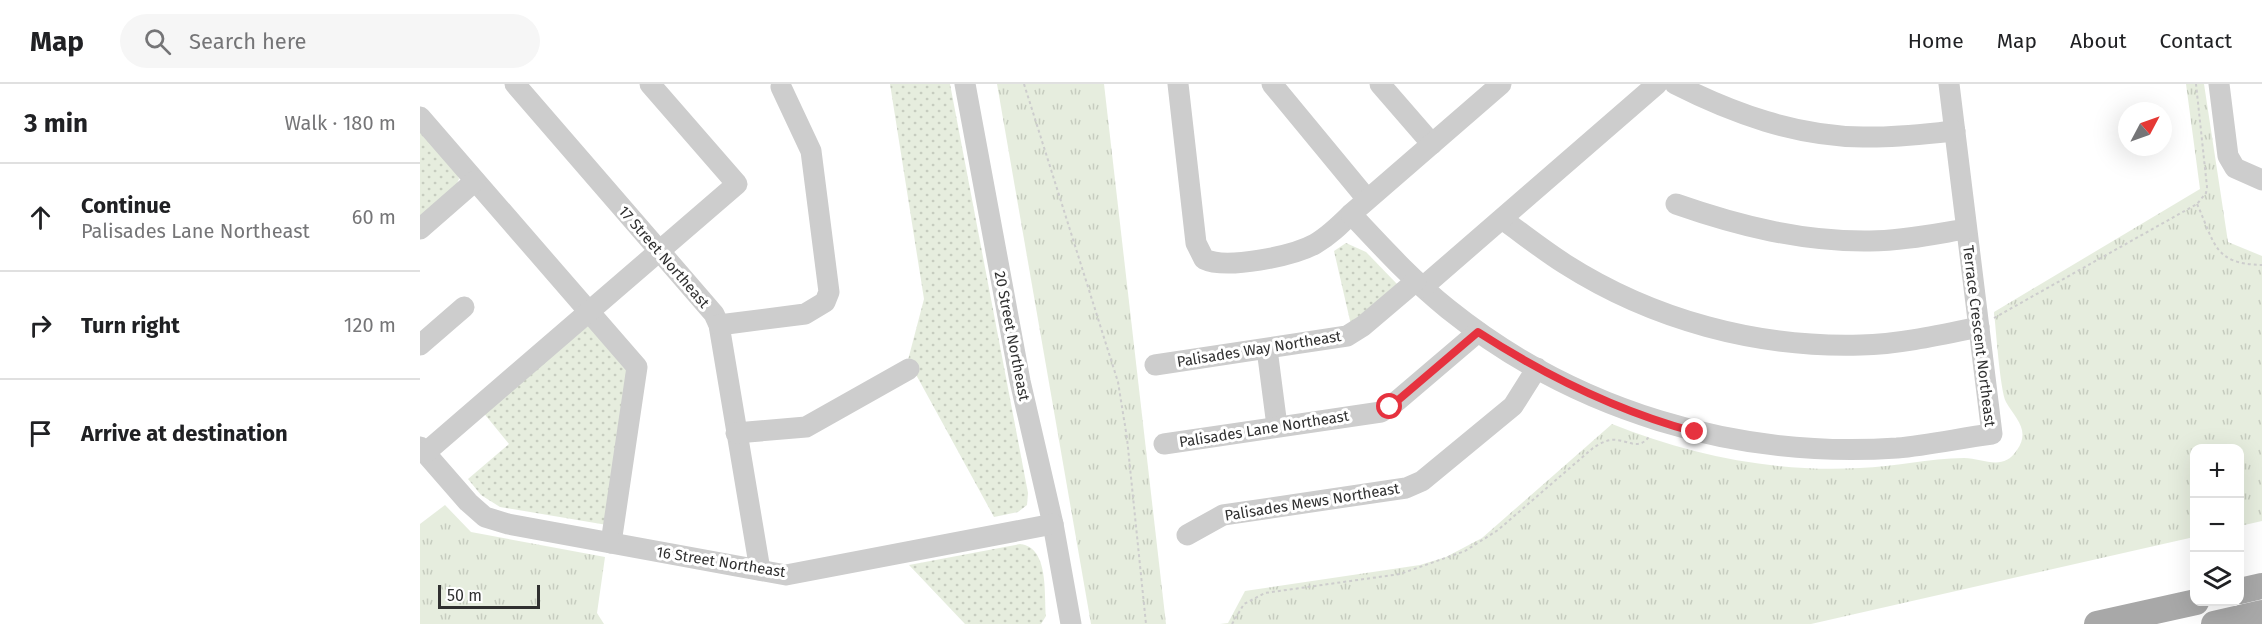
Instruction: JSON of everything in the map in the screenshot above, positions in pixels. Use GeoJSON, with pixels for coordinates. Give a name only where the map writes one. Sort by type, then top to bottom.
{"type":"FeatureCollection","features":[{"type":"Feature","properties":{"kind":"main road"},"geometry":{"type":"LineString","coordinates":[[2244,590],[2262,586]]}},
{"type":"Feature","properties":{"kind":"main road"},"geometry":{"type":"LineString","coordinates":[[2097,624],[2190,603]]}},
{"type":"Feature","properties":{"kind":"main road"},"geometry":{"type":"LineString","coordinates":[[2214,624],[2262,613]]}},
{"type":"Feature","properties":{"kind":"street","name":"17 Street Northeast"},"geometry":{"type":"LineString","coordinates":[[515,84],[714,314],[718,325],[760,570]]}},
{"type":"Feature","properties":{"kind":"street"},"geometry":{"type":"LineString","coordinates":[[423,450],[589,312],[737,184],[650,84]]}},
{"type":"Feature","properties":{"kind":"street","name":"20 Street Northeast"},"geometry":{"type":"LineString","coordinates":[[965,84],[1020,381],[1053,524],[1062,587],[1071,624]]}},
{"type":"Feature","properties":{"kind":"street"},"geometry":{"type":"LineString","coordinates":[[1178,84],[1196,243],[1204,259],[1221,265],[1294,252],[1324,238],[1501,84]]}},
{"type":"Feature","properties":{"kind":"street"},"geometry":{"type":"LineString","coordinates":[[1272,84],[1367,199]]}},
{"type":"Feature","properties":{"kind":"street"},"geometry":{"type":"LineString","coordinates":[[1380,84],[1432,144]]}},
{"type":"Feature","properties":{"kind":"street","name":"Palisades Way Northeast"},"geometry":{"type":"LineString","coordinates":[[1155,365],[1347,336],[1419,284],[1502,219],[1657,84]]}},
{"type":"Feature","properties":{"kind":"street"},"geometry":{"type":"LineString","coordinates":[[1675,84],[1715,105],[1768,123],[1799,130],[1864,137],[1955,131]]}},
{"type":"Feature","properties":{"kind":"street","name":"Terrace Crescent Northeast"},"geometry":{"type":"LineString","coordinates":[[1351,214],[1419,284],[1478,332],[1588,395],[1657,422],[1752,443],[1822,449],[1900,447],[1992,434],[1949,84]]}},
{"type":"Feature","properties":{"kind":"street"},"geometry":{"type":"LineString","coordinates":[[2219,84],[2228,156],[2235,168],[2262,180]]}},
{"type":"Feature","properties":{"kind":"street"},"geometry":{"type":"LineString","coordinates":[[718,325],[804,314],[825,302],[829,292],[811,151],[781,87]]}},
{"type":"Feature","properties":{"kind":"street"},"geometry":{"type":"LineString","coordinates":[[420,117],[637,367],[611,543]]}},
{"type":"Feature","properties":{"kind":"street"},"geometry":{"type":"LineString","coordinates":[[420,229],[475,181]]}},
{"type":"Feature","properties":{"kind":"street"},"geometry":{"type":"LineString","coordinates":[[1676,204],[1749,227],[1803,237],[1869,241],[1966,230]]}},
{"type":"Feature","properties":{"kind":"street"},"geometry":{"type":"LineString","coordinates":[[1502,219],[1566,265],[1653,310],[1716,330],[1809,345],[1863,345],[1978,327]]}},
{"type":"Feature","properties":{"kind":"street"},"geometry":{"type":"LineString","coordinates":[[420,345],[464,307]]}},
{"type":"Feature","properties":{"kind":"street","name":"Palisades Lane Northeast"},"geometry":{"type":"LineString","coordinates":[[1164,444],[1381,411],[1390,407],[1478,332]]}},
{"type":"Feature","properties":{"kind":"street"},"geometry":{"type":"LineString","coordinates":[[1267,349],[1277,426]]}},
{"type":"Feature","properties":{"kind":"street","name":"Palisades Mews Northeast"},"geometry":{"type":"LineString","coordinates":[[1187,535],[1222,515],[1406,488],[1422,481],[1513,406],[1538,368]]}},
{"type":"Feature","properties":{"kind":"street"},"geometry":{"type":"LineString","coordinates":[[736,432],[806,427],[909,369]]}},
{"type":"Feature","properties":{"kind":"street","name":"16 Street Northeast"},"geometry":{"type":"LineString","coordinates":[[423,450],[468,502],[485,517],[507,524],[786,575],[1053,524]]}},
{"type":"Feature","properties":{"kind":"street","name":"20 Street Northeast"},"geometry":{"type":"LineString","coordinates":[[1062,587],[1062,624]]}},
{"type":"Feature","properties":{"kind":"path"},"geometry":{"type":"LineString","coordinates":[[1024,84],[1118,382],[1127,438],[1146,624]]}},
{"type":"Feature","properties":{"kind":"path"},"geometry":{"type":"LineString","coordinates":[[1978,327],[2198,204],[2206,193],[2207,187],[2196,84]]}},
{"type":"Feature","properties":{"kind":"path"},"geometry":{"type":"LineString","coordinates":[[2198,204],[2218,249],[2224,257],[2239,264],[2262,265]]}},
{"type":"Feature","properties":{"kind":"path"},"geometry":{"type":"LineString","coordinates":[[1232,624],[1244,604],[1264,593],[1400,574],[1465,551],[1498,530],[1585,453],[1611,440],[1637,445],[1647,440],[1657,422]]}},
{"type":"Feature","properties":{"kind":"green space"},"geometry":{"type":"Polygon","coordinates":[[[890,84],[950,84],[1028,493],[1027,505],[1018,512],[994,517],[908,360],[924,299],[890,84]]]}},
{"type":"Feature","properties":{"kind":"green space"},"geometry":{"type":"Polygon","coordinates":[[[997,84],[1104,84],[1166,624],[1091,624],[997,84]]]}},
{"type":"Feature","properties":{"kind":"green space"},"geometry":{"type":"Polygon","coordinates":[[[2186,84],[2204,84],[2228,242],[2262,256],[2262,521],[2244,525],[2244,444],[2190,444],[2190,538],[1811,624],[1220,624],[1228,623],[1245,591],[1420,565],[1446,557],[1482,538],[1612,424],[1702,453],[1733,460],[1796,468],[1873,467],[1951,458],[2005,461],[2011,457],[2021,443],[2022,430],[2004,395],[1994,312],[2200,189],[2186,84]]]}},
{"type":"Feature","properties":{"kind":"green space"},"geometry":{"type":"Polygon","coordinates":[[[420,125],[455,166],[459,179],[454,190],[420,220],[420,125]]]}},
{"type":"Feature","properties":{"kind":"green space"},"geometry":{"type":"Polygon","coordinates":[[[1346,243],[1366,252],[1397,284],[1351,325],[1334,251],[1346,243]]]}},
{"type":"Feature","properties":{"kind":"green space"},"geometry":{"type":"Polygon","coordinates":[[[594,323],[633,369],[607,525],[500,507],[481,495],[468,479],[509,444],[482,411],[581,324],[594,323]]]}},
{"type":"Feature","properties":{"kind":"green space"},"geometry":{"type":"Polygon","coordinates":[[[445,505],[471,532],[605,557],[597,613],[604,624],[420,624],[420,524],[445,505]]]}},
{"type":"Feature","properties":{"kind":"green space"},"geometry":{"type":"Polygon","coordinates":[[[1020,544],[1036,553],[1043,572],[1046,616],[1041,624],[965,624],[909,565],[1020,544]]]}},
{"type":"Feature","properties":{"kind":"route"},"geometry":{"type":"LineString","coordinates":[[1390,407],[1478,332],[1580,391],[1657,422],[1695,432]]}}]}
